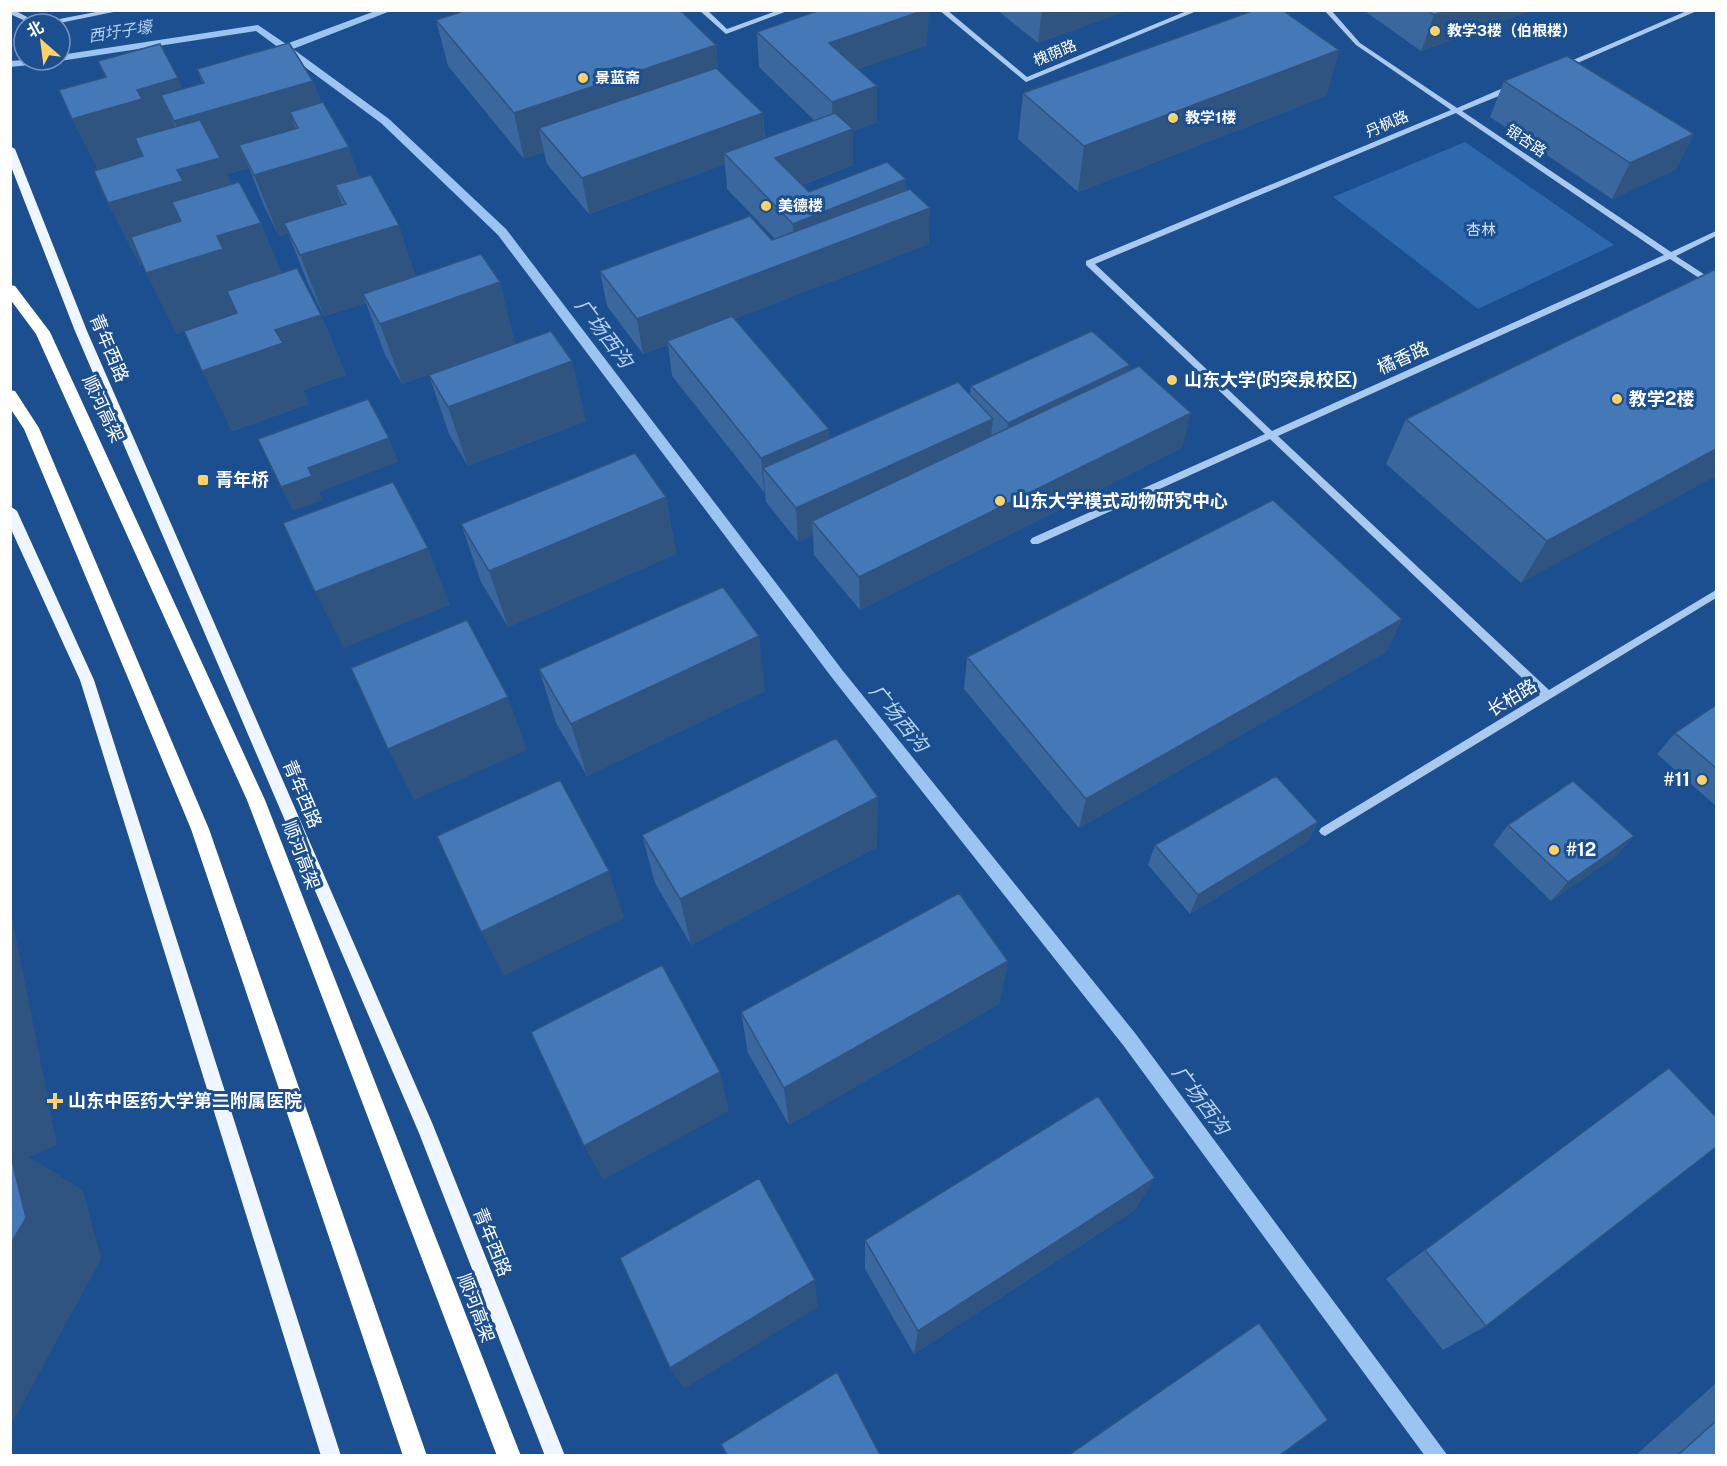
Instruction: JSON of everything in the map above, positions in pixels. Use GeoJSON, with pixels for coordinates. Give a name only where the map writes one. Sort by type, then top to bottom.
{"type":"FeatureCollection","features":[{"type":"Feature","properties":{"kind":"highway","name":"顺河高架"},"geometry":{"type":"LineString","coordinates":[[10,289],[43,332],[256,800],[509,1455]]}},
{"type":"Feature","properties":{"kind":"highway"},"geometry":{"type":"LineString","coordinates":[[10,395],[31,428],[200,829],[415,1455]]}},
{"type":"Feature","properties":{"kind":"main road","name":"青年西路"},"geometry":{"type":"LineString","coordinates":[[10,149],[81,331],[427,1131],[555,1455]]}},
{"type":"Feature","properties":{"kind":"main road"},"geometry":{"type":"LineString","coordinates":[[10,511],[87,680],[330,1455]]}},
{"type":"Feature","properties":{"kind":"lane"},"geometry":{"type":"LineString","coordinates":[[72,19],[120,10]]}},
{"type":"Feature","properties":{"kind":"lane"},"geometry":{"type":"LineString","coordinates":[[702,10],[726,32],[786,10]]}},
{"type":"Feature","properties":{"kind":"lane","name":"槐荫路"},"geometry":{"type":"LineString","coordinates":[[942,10],[1026,80],[1196,10]]}},
{"type":"Feature","properties":{"kind":"lane","name":"银杏路"},"geometry":{"type":"LineString","coordinates":[[1327,10],[1358,44],[1716,286]]}},
{"type":"Feature","properties":{"kind":"lane"},"geometry":{"type":"LineString","coordinates":[[1555,69],[1696,10]]}},
{"type":"Feature","properties":{"kind":"lane","name":"丹枫路"},"geometry":{"type":"LineString","coordinates":[[1271,435],[1089,263],[1522,83]]}},
{"type":"Feature","properties":{"kind":"lane","name":"橘香路"},"geometry":{"type":"LineString","coordinates":[[1035,541],[1671,255],[1716,232]]}},
{"type":"Feature","properties":{"kind":"lane"},"geometry":{"type":"LineString","coordinates":[[1271,435],[1548,696]]}},
{"type":"Feature","properties":{"kind":"lane","name":"长柏路"},"geometry":{"type":"LineString","coordinates":[[1325,831],[1716,594]]}},
{"type":"Feature","properties":{"kind":"green space","name":"杏林"},"geometry":{"type":"Polygon","coordinates":[[[1465,142],[1614,245],[1478,309],[1333,197],[1465,142]]]}},
{"type":"Feature","properties":{"kind":"building"},"geometry":{"type":"Polygon","coordinates":[[[467,10],[680,10],[716,45],[514,113],[436,20],[467,10]]]}},
{"type":"Feature","properties":{"kind":"building"},"geometry":{"type":"Polygon","coordinates":[[[820,10],[925,10],[829,43],[877,86],[832,102],[757,32],[820,10]]]}},
{"type":"Feature","properties":{"kind":"building"},"geometry":{"type":"Polygon","coordinates":[[[1255,10],[1282,10],[1339,50],[1084,146],[1023,93],[1255,10]]]}},
{"type":"Feature","properties":{"kind":"building"},"geometry":{"type":"Polygon","coordinates":[[[1426,10],[1448,10],[1434,15],[1426,10]]]}},
{"type":"Feature","properties":{"kind":"building"},"geometry":{"type":"Polygon","coordinates":[[[289,43],[313,81],[174,121],[161,95],[204,83],[197,69],[289,43]]]}},
{"type":"Feature","properties":{"kind":"building"},"geometry":{"type":"Polygon","coordinates":[[[160,44],[178,78],[137,90],[142,99],[72,119],[59,90],[106,77],[98,61],[160,44]]]}},
{"type":"Feature","properties":{"kind":"building"},"geometry":{"type":"Polygon","coordinates":[[[1567,56],[1694,134],[1630,163],[1504,81],[1567,56]]]}},
{"type":"Feature","properties":{"kind":"building"},"geometry":{"type":"Polygon","coordinates":[[[716,68],[763,113],[582,178],[539,128],[716,68]]]}},
{"type":"Feature","properties":{"kind":"building"},"geometry":{"type":"Polygon","coordinates":[[[323,102],[349,147],[254,175],[239,145],[298,128],[290,112],[323,102]]]}},
{"type":"Feature","properties":{"kind":"building"},"geometry":{"type":"Polygon","coordinates":[[[835,113],[853,129],[775,158],[809,192],[887,162],[906,179],[793,224],[724,153],[835,113]]]}},
{"type":"Feature","properties":{"kind":"building"},"geometry":{"type":"Polygon","coordinates":[[[200,120],[220,158],[177,170],[183,181],[108,203],[94,171],[143,156],[135,138],[200,120]]]}},
{"type":"Feature","properties":{"kind":"building"},"geometry":{"type":"Polygon","coordinates":[[[371,175],[399,225],[300,255],[284,223],[346,204],[335,185],[371,175]]]}},
{"type":"Feature","properties":{"kind":"building"},"geometry":{"type":"Polygon","coordinates":[[[239,182],[261,223],[217,236],[223,249],[146,273],[131,237],[181,221],[172,202],[239,182]]]}},
{"type":"Feature","properties":{"kind":"building"},"geometry":{"type":"Polygon","coordinates":[[[910,189],[930,208],[637,319],[600,271],[750,216],[772,240],[910,189]]]}},
{"type":"Feature","properties":{"kind":"building"},"geometry":{"type":"Polygon","coordinates":[[[481,254],[500,282],[380,324],[363,294],[481,254]]]}},
{"type":"Feature","properties":{"kind":"building"},"geometry":{"type":"Polygon","coordinates":[[[297,268],[321,315],[275,330],[283,343],[202,371],[184,331],[237,313],[227,291],[297,268]]]}},
{"type":"Feature","properties":{"kind":"building","name":"教学2楼"},"geometry":{"type":"Polygon","coordinates":[[[1716,269],[1716,449],[1547,541],[1406,419],[1716,269]]]}},
{"type":"Feature","properties":{"kind":"building"},"geometry":{"type":"Polygon","coordinates":[[[732,316],[829,429],[761,458],[667,341],[732,316]]]}},
{"type":"Feature","properties":{"kind":"building"},"geometry":{"type":"Polygon","coordinates":[[[551,331],[572,361],[448,407],[429,375],[551,331]]]}},
{"type":"Feature","properties":{"kind":"building"},"geometry":{"type":"Polygon","coordinates":[[[1092,331],[1130,365],[1008,423],[971,386],[1092,331]]]}},
{"type":"Feature","properties":{"kind":"building"},"geometry":{"type":"Polygon","coordinates":[[[1139,366],[1191,413],[859,577],[812,521],[1139,366]]]}},
{"type":"Feature","properties":{"kind":"building"},"geometry":{"type":"Polygon","coordinates":[[[958,382],[993,419],[796,508],[763,468],[958,382]]]}},
{"type":"Feature","properties":{"kind":"building"},"geometry":{"type":"Polygon","coordinates":[[[368,399],[389,438],[308,468],[312,476],[281,487],[258,439],[368,399]]]}},
{"type":"Feature","properties":{"kind":"building"},"geometry":{"type":"Polygon","coordinates":[[[635,453],[666,497],[489,571],[461,524],[635,453]]]}},
{"type":"Feature","properties":{"kind":"building"},"geometry":{"type":"Polygon","coordinates":[[[393,482],[428,548],[315,592],[283,523],[393,482]]]}},
{"type":"Feature","properties":{"kind":"building"},"geometry":{"type":"Polygon","coordinates":[[[1273,500],[1402,619],[1086,799],[967,657],[1273,500]]]}},
{"type":"Feature","properties":{"kind":"building"},"geometry":{"type":"Polygon","coordinates":[[[723,587],[759,636],[571,724],[539,669],[723,587]]]}},
{"type":"Feature","properties":{"kind":"building"},"geometry":{"type":"Polygon","coordinates":[[[467,620],[508,697],[388,749],[351,668],[467,620]]]}},
{"type":"Feature","properties":{"kind":"building"},"geometry":{"type":"Polygon","coordinates":[[[1716,705],[1716,768],[1675,733],[1716,705]]]}},
{"type":"Feature","properties":{"kind":"building"},"geometry":{"type":"Polygon","coordinates":[[[836,738],[878,797],[680,899],[642,835],[836,738]]]}},
{"type":"Feature","properties":{"kind":"building"},"geometry":{"type":"Polygon","coordinates":[[[1276,776],[1318,822],[1198,895],[1155,845],[1276,776]]]}},
{"type":"Feature","properties":{"kind":"building"},"geometry":{"type":"Polygon","coordinates":[[[560,780],[609,871],[481,932],[437,836],[560,780]]]}},
{"type":"Feature","properties":{"kind":"building"},"geometry":{"type":"Polygon","coordinates":[[[1573,781],[1634,836],[1568,882],[1508,825],[1573,781]]]}},
{"type":"Feature","properties":{"kind":"building"},"geometry":{"type":"Polygon","coordinates":[[[959,893],[1008,961],[784,1088],[741,1012],[959,893]]]}},
{"type":"Feature","properties":{"kind":"building"},"geometry":{"type":"Polygon","coordinates":[[[662,965],[720,1072],[584,1146],[531,1032],[662,965]]]}},
{"type":"Feature","properties":{"kind":"building"},"geometry":{"type":"Polygon","coordinates":[[[1669,1068],[1716,1117],[1716,1147],[1486,1326],[1425,1250],[1669,1068]]]}},
{"type":"Feature","properties":{"kind":"building"},"geometry":{"type":"Polygon","coordinates":[[[1098,1096],[1155,1178],[918,1331],[865,1240],[1098,1096]]]}},
{"type":"Feature","properties":{"kind":"building"},"geometry":{"type":"Polygon","coordinates":[[[10,1152],[26,1218],[10,1245],[10,1152]]]}},
{"type":"Feature","properties":{"kind":"building"},"geometry":{"type":"Polygon","coordinates":[[[759,1178],[815,1280],[670,1368],[620,1258],[759,1178]]]}},
{"type":"Feature","properties":{"kind":"building"},"geometry":{"type":"Polygon","coordinates":[[[1259,1323],[1328,1420],[1280,1455],[1069,1455],[1259,1323]]]}},
{"type":"Feature","properties":{"kind":"building"},"geometry":{"type":"Polygon","coordinates":[[[837,1372],[880,1455],[727,1455],[721,1444],[837,1372]]]}},
{"type":"Feature","properties":{"kind":"building"},"geometry":{"type":"Polygon","coordinates":[[[1716,1421],[1716,1455],[1678,1455],[1716,1421]]]}},
{"type":"Feature","properties":{"kind":"waterway"},"geometry":{"type":"LineString","coordinates":[[285,48],[388,10]]}},
{"type":"Feature","properties":{"kind":"waterway","name":"西圩子壕"},"geometry":{"type":"LineString","coordinates":[[72,56],[258,28],[285,48]]}},
{"type":"Feature","properties":{"kind":"waterway","name":"广场西沟"},"geometry":{"type":"LineString","coordinates":[[285,48],[385,121],[502,232],[838,675],[1129,1039],[1438,1456]]}},
{"type":"Feature","properties":{"kind":"place","name":"教学3楼（伯根楼）"},"geometry":{"type":"Point","coordinates":[1435,31]}},
{"type":"Feature","properties":{"kind":"place","name":"景蓝斋"},"geometry":{"type":"Point","coordinates":[583,78]}},
{"type":"Feature","properties":{"kind":"place","name":"教学1楼"},"geometry":{"type":"Point","coordinates":[1173,118]}},
{"type":"Feature","properties":{"kind":"place","name":"美德楼"},"geometry":{"type":"Point","coordinates":[766,206]}},
{"type":"Feature","properties":{"kind":"place","name":"山东大学(趵突泉校区)"},"geometry":{"type":"Point","coordinates":[1172,380]}},
{"type":"Feature","properties":{"kind":"place","name":"教学2楼"},"geometry":{"type":"Point","coordinates":[1617,399]}},
{"type":"Feature","properties":{"kind":"place","name":"青年桥"},"geometry":{"type":"Point","coordinates":[203,480]}},
{"type":"Feature","properties":{"kind":"place","name":"山东大学模式动物研究中心"},"geometry":{"type":"Point","coordinates":[1000,501]}},
{"type":"Feature","properties":{"kind":"place","name":"#11"},"geometry":{"type":"Point","coordinates":[1702,780]}},
{"type":"Feature","properties":{"kind":"place","name":"#12"},"geometry":{"type":"Point","coordinates":[1554,850]}},
{"type":"Feature","properties":{"kind":"place","name":"山东中医药大学第二附属医院"},"geometry":{"type":"Point","coordinates":[55,1101]}}]}
